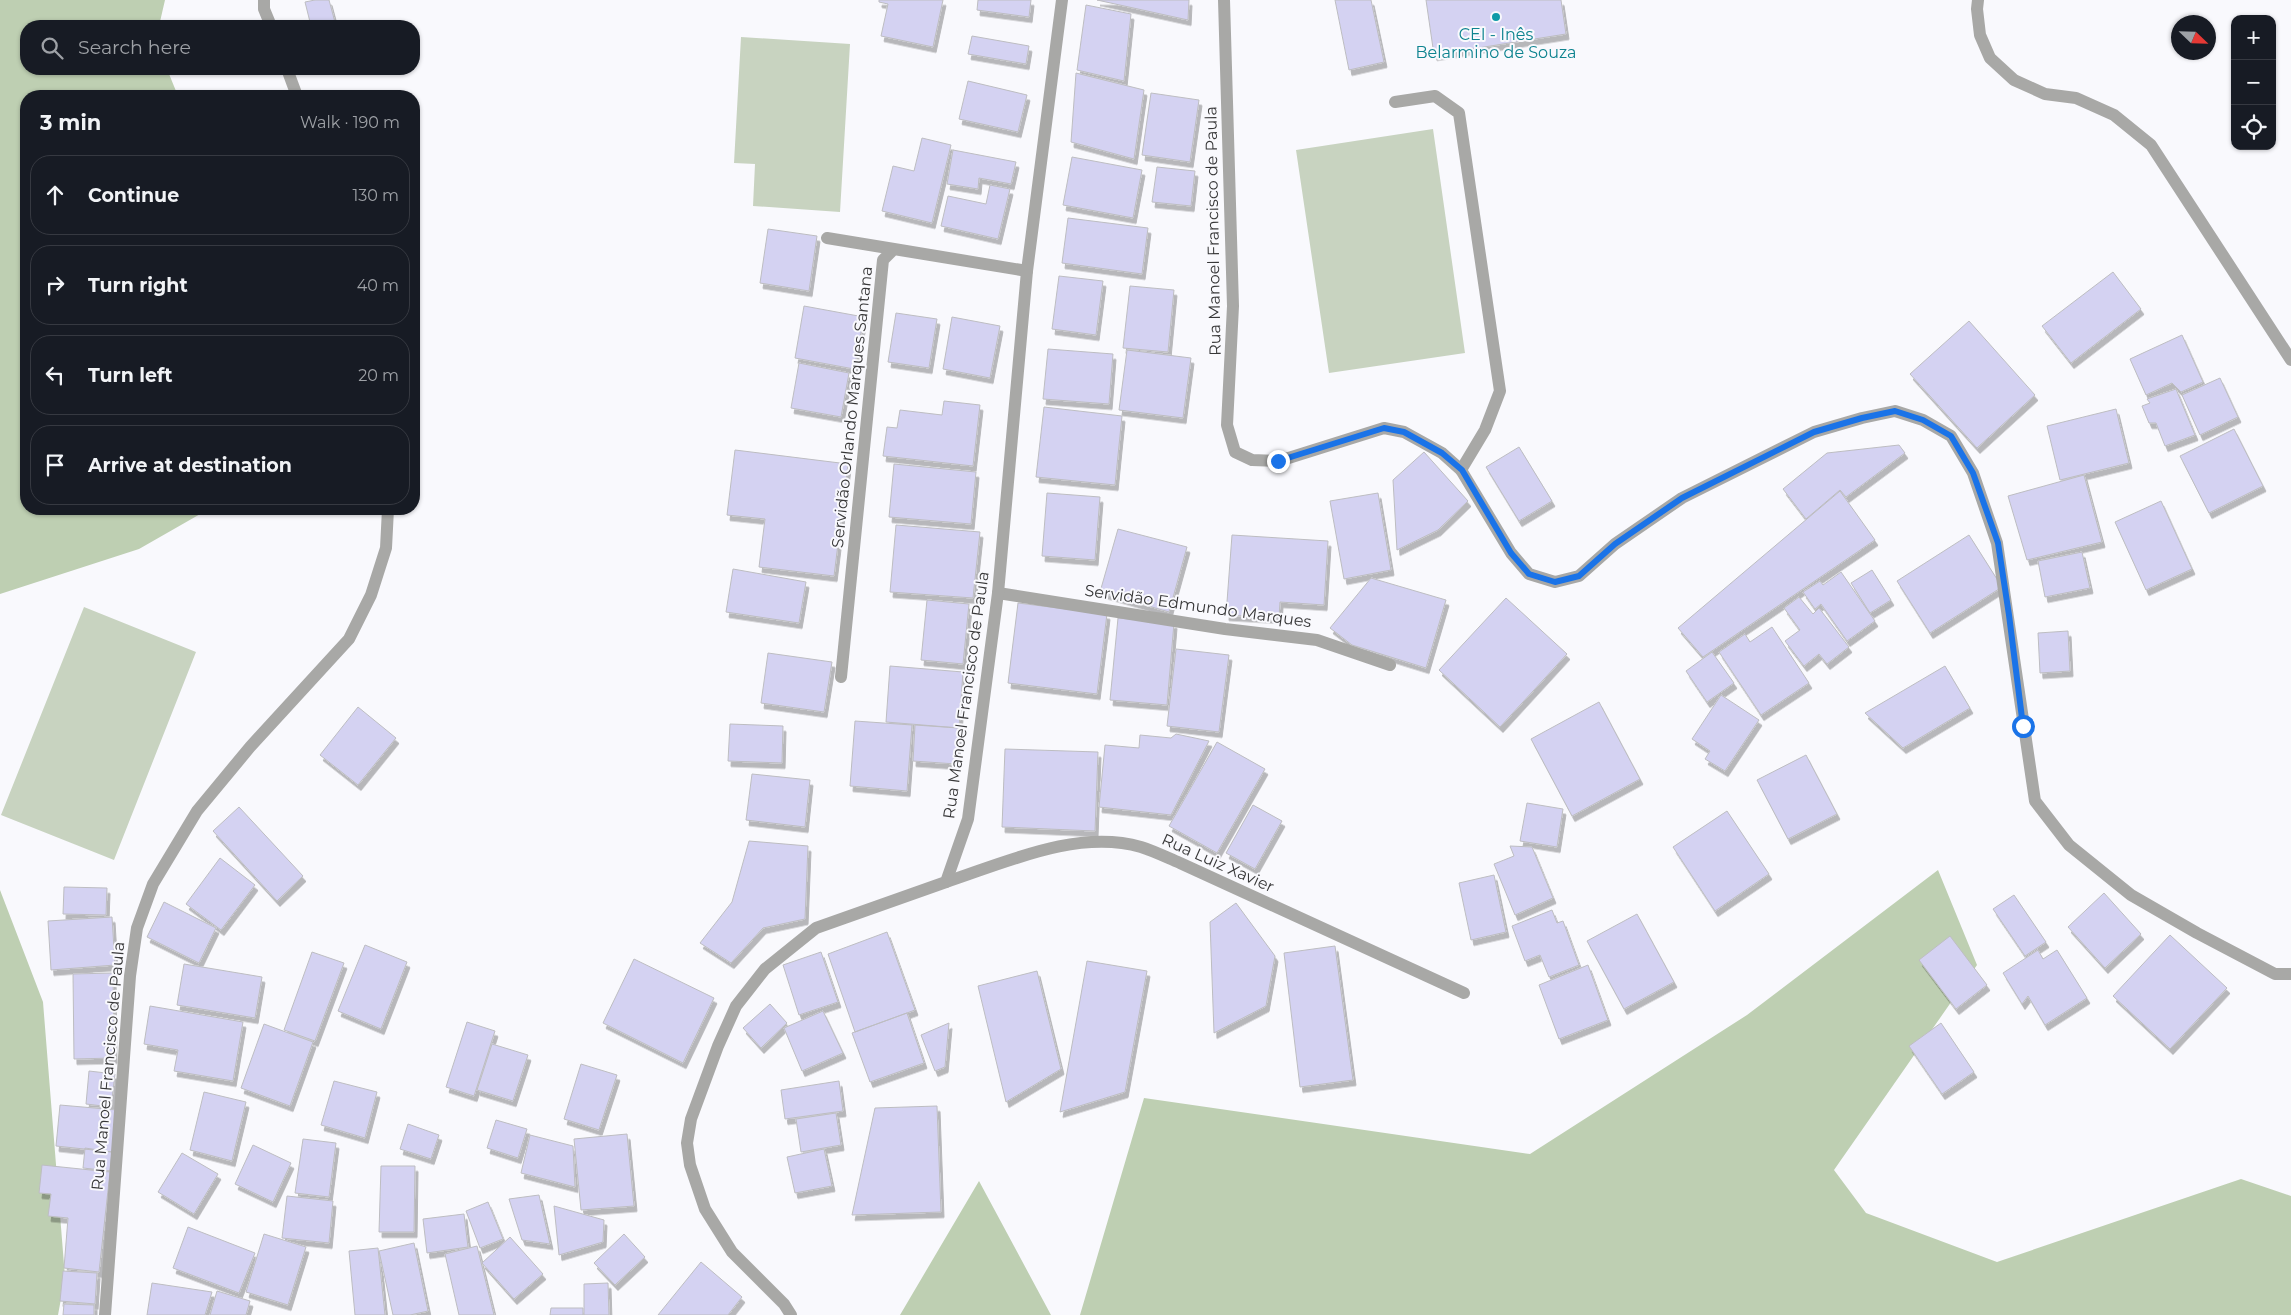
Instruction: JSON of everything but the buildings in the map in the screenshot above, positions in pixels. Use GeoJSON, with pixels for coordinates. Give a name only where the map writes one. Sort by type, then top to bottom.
{"type":"FeatureCollection","features":[{"type":"Feature","properties":{"kind":"street"},"geometry":{"type":"LineString","coordinates":[[264,0],[264,10],[268,20]]}},
{"type":"Feature","properties":{"kind":"street","name":"Rua Manoel Francisco de Paula"},"geometry":{"type":"LineString","coordinates":[[946,882],[968,819],[998,593],[1027,271],[1062,0]]}},
{"type":"Feature","properties":{"kind":"street","name":"Rua Manoel Francisco de Paula"},"geometry":{"type":"LineString","coordinates":[[1224,0],[1233,306],[1227,425],[1235,452],[1252,460],[1278,461],[1384,428],[1404,432],[1442,453],[1462,470],[1511,553],[1529,574],[1555,582],[1579,576],[1615,544],[1682,498],[1814,432],[1862,418],[1895,411],[1923,420],[1951,436],[1973,473],[1998,543],[2035,801],[2070,846],[2131,895],[2197,933],[2275,974],[2291,974]]}},
{"type":"Feature","properties":{"kind":"street"},"geometry":{"type":"LineString","coordinates":[[1978,0],[1977,9],[1980,35],[1990,58],[2014,80],[2045,94],[2076,98],[2114,115],[2151,145],[2291,360]]}},
{"type":"Feature","properties":{"kind":"street"},"geometry":{"type":"LineString","coordinates":[[289,75],[295,90]]}},
{"type":"Feature","properties":{"kind":"street"},"geometry":{"type":"LineString","coordinates":[[1395,102],[1435,96],[1460,113],[1500,391],[1485,430],[1462,470]]}},
{"type":"Feature","properties":{"kind":"street"},"geometry":{"type":"LineString","coordinates":[[827,238],[1027,271]]}},
{"type":"Feature","properties":{"kind":"street","name":"Servidão Orlando Marques Santana"},"geometry":{"type":"LineString","coordinates":[[842,677],[883,260],[894,250]]}},
{"type":"Feature","properties":{"kind":"street","name":"Rua Manoel Francisco de Paula"},"geometry":{"type":"LineString","coordinates":[[104,1315],[130,976],[136,928],[154,884],[197,811],[250,747],[349,639],[371,595],[386,548],[388,515]]}},
{"type":"Feature","properties":{"kind":"street","name":"Servidão Edmundo Marques"},"geometry":{"type":"LineString","coordinates":[[998,593],[1225,629],[1317,640],[1390,665]]}},
{"type":"Feature","properties":{"kind":"street","name":"Rua Luiz Xavier"},"geometry":{"type":"LineString","coordinates":[[946,882],[1038,852],[1094,841],[1141,847],[1189,867],[1464,993]]}},
{"type":"Feature","properties":{"kind":"street"},"geometry":{"type":"LineString","coordinates":[[792,1315],[784,1304],[732,1252],[705,1209],[690,1165],[687,1143],[691,1119],[718,1046],[736,1006],[765,969],[816,928],[946,882]]}},
{"type":"Feature","properties":{"kind":"green space"},"geometry":{"type":"Polygon","coordinates":[[[0,0],[165,0],[160,20],[20,20],[20,75],[169,75],[176,90],[20,90],[20,515],[198,515],[139,549],[0,594],[0,0]]]}},
{"type":"Feature","properties":{"kind":"green space"},"geometry":{"type":"Polygon","coordinates":[[[741,37],[850,44],[840,212],[753,206],[755,164],[734,163],[741,37]]]}},
{"type":"Feature","properties":{"kind":"green space"},"geometry":{"type":"Polygon","coordinates":[[[1433,129],[1465,353],[1329,373],[1296,150],[1433,129]]]}},
{"type":"Feature","properties":{"kind":"green space"},"geometry":{"type":"Polygon","coordinates":[[[84,607],[196,652],[114,860],[1,815],[84,607]]]}},
{"type":"Feature","properties":{"kind":"green space"},"geometry":{"type":"Polygon","coordinates":[[[1938,870],[1977,965],[1834,1170],[1866,1213],[1997,1262],[2241,1179],[2291,1196],[2291,1315],[1080,1315],[1144,1098],[1530,1154],[1747,1015],[1938,870]]]}},
{"type":"Feature","properties":{"kind":"green space"},"geometry":{"type":"Polygon","coordinates":[[[0,890],[43,1002],[65,1277],[58,1315],[0,1315],[0,890]]]}},
{"type":"Feature","properties":{"kind":"green space"},"geometry":{"type":"Polygon","coordinates":[[[979,1181],[1051,1315],[900,1315],[979,1181]]]}},
{"type":"Feature","properties":{"kind":"place","name":"CEI - Inês Belarmino de Souza"},"geometry":{"type":"Point","coordinates":[1496,17]}},
{"type":"Feature","properties":{"kind":"route"},"geometry":{"type":"LineString","coordinates":[[1278,461],[1354,439],[1384,428],[1404,432],[1442,453],[1462,470],[1511,553],[1529,574],[1555,582],[1579,576],[1615,544],[1682,498],[1814,432],[1862,418],[1895,411],[1923,420],[1951,436],[1973,473],[1998,543],[2023,726]]}}]}
